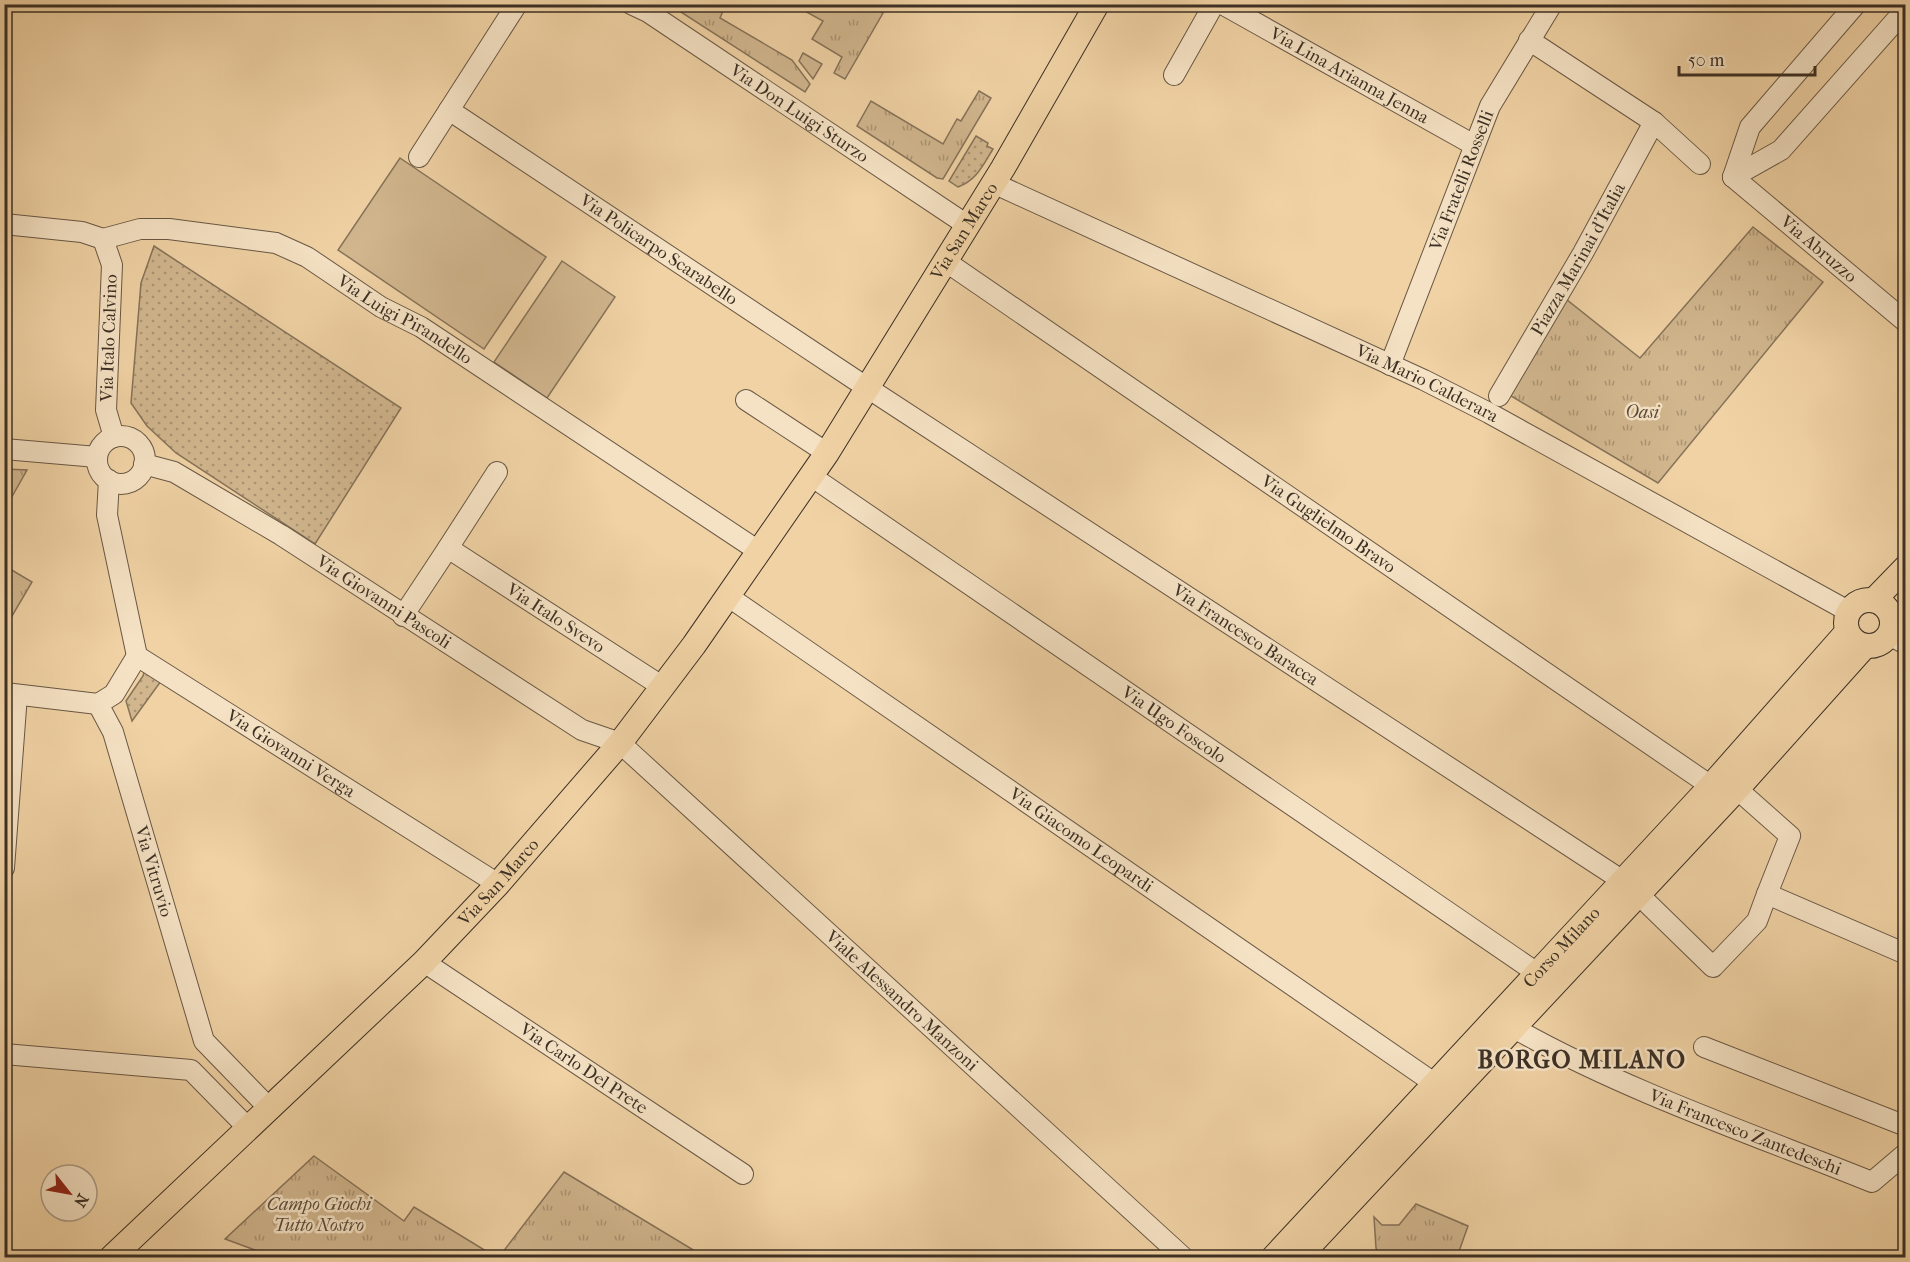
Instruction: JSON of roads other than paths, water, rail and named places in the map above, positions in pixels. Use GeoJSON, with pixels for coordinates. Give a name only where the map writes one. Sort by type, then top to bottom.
{"type":"FeatureCollection","features":[{"type":"Feature","properties":{"kind":"main road","name":"Via San Marco"},"geometry":{"type":"LineString","coordinates":[[111,1257],[424,962],[498,884],[620,743],[729,597],[827,453],[993,183],[1098,4]]}},
{"type":"Feature","properties":{"kind":"main road"},"geometry":{"type":"LineString","coordinates":[[1893,619],[1860,601],[1853,630],[1876,645],[1893,619],[1905,567]]}},
{"type":"Feature","properties":{"kind":"main road","name":"Corso Milano"},"geometry":{"type":"LineString","coordinates":[[1298,1257],[1514,1028],[1711,786],[1853,630]]}},
{"type":"Feature","properties":{"kind":"main road","name":"Corso Milano"},"geometry":{"type":"LineString","coordinates":[[1273,1257],[1536,973],[1737,789],[1853,630]]}},
{"type":"Feature","properties":{"kind":"street"},"geometry":{"type":"LineString","coordinates":[[418,157],[517,4]]}},
{"type":"Feature","properties":{"kind":"street","name":"Via Don Luigi Sturzo"},"geometry":{"type":"LineString","coordinates":[[631,4],[648,12],[967,225]]}},
{"type":"Feature","properties":{"kind":"street"},"geometry":{"type":"LineString","coordinates":[[1174,75],[1214,4]]}},
{"type":"Feature","properties":{"kind":"street","name":"Via Lina Arianna Jenna"},"geometry":{"type":"LineString","coordinates":[[1222,4],[1474,145]]}},
{"type":"Feature","properties":{"kind":"street","name":"Via Fratelli Rosselli"},"geometry":{"type":"LineString","coordinates":[[1390,365],[1490,106],[1552,4]]}},
{"type":"Feature","properties":{"kind":"street"},"geometry":{"type":"LineString","coordinates":[[1733,177],[1750,128],[1856,4]]}},
{"type":"Feature","properties":{"kind":"street"},"geometry":{"type":"LineString","coordinates":[[1733,177],[1781,150],[1905,9]]}},
{"type":"Feature","properties":{"kind":"street"},"geometry":{"type":"LineString","coordinates":[[1529,40],[1654,122],[1700,164]]}},
{"type":"Feature","properties":{"kind":"street","name":"Via Policarpo Scarabello"},"geometry":{"type":"LineString","coordinates":[[449,110],[868,388]]}},
{"type":"Feature","properties":{"kind":"street","name":"Piazza Marinai d'Italia"},"geometry":{"type":"LineString","coordinates":[[1498,396],[1583,253],[1654,122]]}},
{"type":"Feature","properties":{"kind":"street","name":"Via Abruzzo"},"geometry":{"type":"LineString","coordinates":[[1733,177],[1905,322]]}},
{"type":"Feature","properties":{"kind":"street","name":"Via Mario Calderara"},"geometry":{"type":"LineString","coordinates":[[993,183],[1390,365],[1489,413],[1853,630]]}},
{"type":"Feature","properties":{"kind":"street"},"geometry":{"type":"LineString","coordinates":[[4,224],[82,232],[103,239]]}},
{"type":"Feature","properties":{"kind":"street","name":"Via Luigi Pirandello"},"geometry":{"type":"LineString","coordinates":[[103,239],[140,229],[169,229],[276,243],[307,257],[381,307],[421,327],[760,552]]}},
{"type":"Feature","properties":{"kind":"street","name":"Via Italo Calvino"},"geometry":{"type":"LineString","coordinates":[[103,239],[112,265],[106,410],[114,437]]}},
{"type":"Feature","properties":{"kind":"street","name":"Via Guglielmo Bravo"},"geometry":{"type":"LineString","coordinates":[[945,261],[1711,786]]}},
{"type":"Feature","properties":{"kind":"street","name":"Via Francesco Baracca"},"geometry":{"type":"LineString","coordinates":[[868,388],[1630,888],[1713,967],[1757,921],[1767,894]]}},
{"type":"Feature","properties":{"kind":"street"},"geometry":{"type":"LineString","coordinates":[[746,400],[827,453]]}},
{"type":"Feature","properties":{"kind":"street"},"geometry":{"type":"LineString","coordinates":[[114,437],[126,437],[136,442],[143,452],[144,464],[138,476],[128,483],[109,480],[99,471],[97,457],[104,442],[114,437]]}},
{"type":"Feature","properties":{"kind":"street"},"geometry":{"type":"LineString","coordinates":[[4,449],[97,457]]}},
{"type":"Feature","properties":{"kind":"street","name":"Via Giovanni Pascoli"},"geometry":{"type":"LineString","coordinates":[[144,464],[174,472],[281,535],[582,730],[620,743]]}},
{"type":"Feature","properties":{"kind":"street"},"geometry":{"type":"LineString","coordinates":[[403,616],[497,472]]}},
{"type":"Feature","properties":{"kind":"street","name":"Via Ugo Foscolo"},"geometry":{"type":"LineString","coordinates":[[811,476],[1536,973]]}},
{"type":"Feature","properties":{"kind":"street"},"geometry":{"type":"LineString","coordinates":[[4,868],[11,694],[98,704],[114,694],[137,656],[107,515],[109,480]]}},
{"type":"Feature","properties":{"kind":"street","name":"Via Italo Svevo"},"geometry":{"type":"LineString","coordinates":[[448,548],[663,687]]}},
{"type":"Feature","properties":{"kind":"street","name":"Via Giacomo Leopardi"},"geometry":{"type":"LineString","coordinates":[[729,597],[1434,1083]]}},
{"type":"Feature","properties":{"kind":"street","name":"Via Giovanni Verga"},"geometry":{"type":"LineString","coordinates":[[137,656],[498,884]]}},
{"type":"Feature","properties":{"kind":"street","name":"Via Vitruvio"},"geometry":{"type":"LineString","coordinates":[[98,704],[112,732],[204,1041],[268,1107]]}},
{"type":"Feature","properties":{"kind":"street","name":"Viale Alessandro Manzoni"},"geometry":{"type":"LineString","coordinates":[[620,743],[1184,1257]]}},
{"type":"Feature","properties":{"kind":"street"},"geometry":{"type":"LineString","coordinates":[[1737,789],[1790,836],[1767,894],[1905,954]]}},
{"type":"Feature","properties":{"kind":"street","name":"Via Carlo Del Prete"},"geometry":{"type":"LineString","coordinates":[[424,962],[743,1174]]}},
{"type":"Feature","properties":{"kind":"street","name":"Via Francesco Zantedeschi"},"geometry":{"type":"LineString","coordinates":[[1514,1028],[1556,1051],[1872,1182],[1905,1153]]}},
{"type":"Feature","properties":{"kind":"street"},"geometry":{"type":"LineString","coordinates":[[191,1070],[204,1041]]}},
{"type":"Feature","properties":{"kind":"street"},"geometry":{"type":"LineString","coordinates":[[1704,1047],[1905,1126]]}},
{"type":"Feature","properties":{"kind":"street"},"geometry":{"type":"LineString","coordinates":[[4,1054],[191,1070],[247,1127]]}},
{"type":"Feature","properties":{"kind":"district","name":"BORGO MILANO"},"geometry":{"type":"Point","coordinates":[1582,1060]}},
{"type":"Feature","properties":{"kind":"park label","name":"Oasi"},"geometry":{"type":"Point","coordinates":[1642,412]}},
{"type":"Feature","properties":{"kind":"park label","name":"Campo Giochi Tutto Nostro"},"geometry":{"type":"Point","coordinates":[319,1214]}}]}
